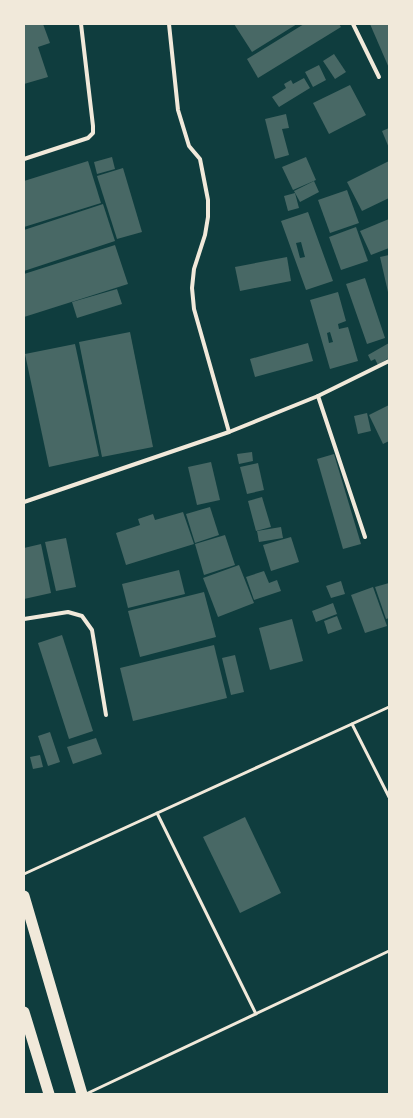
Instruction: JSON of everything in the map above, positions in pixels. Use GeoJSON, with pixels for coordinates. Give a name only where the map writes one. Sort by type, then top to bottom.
{"type":"FeatureCollection","features":[{"type":"Feature","properties":{"kind":"highway"},"geometry":{"type":"LineString","coordinates":[[24,896],[82,1094]]}},
{"type":"Feature","properties":{"kind":"highway"},"geometry":{"type":"LineString","coordinates":[[24,1012],[49,1094]]}},
{"type":"Feature","properties":{"kind":"street"},"geometry":{"type":"LineString","coordinates":[[24,159],[88,138],[93,133],[94,126],[80,24]]}},
{"type":"Feature","properties":{"kind":"street"},"geometry":{"type":"LineString","coordinates":[[169,24],[178,110],[190,146],[200,160],[208,200],[208,217],[205,235],[194,270],[192,288],[194,309],[230,432]]}},
{"type":"Feature","properties":{"kind":"street"},"geometry":{"type":"LineString","coordinates":[[353,24],[379,77]]}},
{"type":"Feature","properties":{"kind":"street"},"geometry":{"type":"LineString","coordinates":[[24,502],[230,432],[318,396],[389,361]]}},
{"type":"Feature","properties":{"kind":"street"},"geometry":{"type":"LineString","coordinates":[[318,396],[365,537]]}},
{"type":"Feature","properties":{"kind":"street"},"geometry":{"type":"LineString","coordinates":[[24,619],[68,612],[82,616],[92,630],[106,715]]}},
{"type":"Feature","properties":{"kind":"lane"},"geometry":{"type":"LineString","coordinates":[[24,874],[389,707]]}},
{"type":"Feature","properties":{"kind":"lane"},"geometry":{"type":"LineString","coordinates":[[352,724],[389,797]]}},
{"type":"Feature","properties":{"kind":"lane"},"geometry":{"type":"LineString","coordinates":[[157,813],[256,1014]]}},
{"type":"Feature","properties":{"kind":"lane"},"geometry":{"type":"LineString","coordinates":[[86,1094],[389,951]]}},
{"type":"Feature","properties":{"kind":"building"},"geometry":{"type":"Polygon","coordinates":[[[24,24],[43,24],[50,43],[38,47],[48,77],[24,84],[24,24]]]}},
{"type":"Feature","properties":{"kind":"building"},"geometry":{"type":"Polygon","coordinates":[[[234,24],[297,24],[252,52],[234,24]]]}},
{"type":"Feature","properties":{"kind":"building"},"geometry":{"type":"Polygon","coordinates":[[[304,24],[339,24],[341,27],[258,78],[247,59],[304,24]]]}},
{"type":"Feature","properties":{"kind":"building"},"geometry":{"type":"Polygon","coordinates":[[[370,24],[389,24],[389,68],[370,24]]]}},
{"type":"Feature","properties":{"kind":"building"},"geometry":{"type":"Polygon","coordinates":[[[334,54],[346,72],[335,79],[323,61],[334,54]]]}},
{"type":"Feature","properties":{"kind":"building"},"geometry":{"type":"Polygon","coordinates":[[[319,65],[326,80],[313,87],[305,72],[319,65]]]}},
{"type":"Feature","properties":{"kind":"building"},"geometry":{"type":"Polygon","coordinates":[[[304,78],[310,88],[279,107],[272,97],[286,88],[284,84],[291,80],[293,84],[304,78]]]}},
{"type":"Feature","properties":{"kind":"building"},"geometry":{"type":"Polygon","coordinates":[[[350,85],[366,115],[329,134],[313,103],[350,85]]]}},
{"type":"Feature","properties":{"kind":"building"},"geometry":{"type":"Polygon","coordinates":[[[286,114],[289,128],[282,129],[289,155],[275,159],[265,119],[286,114]]]}},
{"type":"Feature","properties":{"kind":"building"},"geometry":{"type":"Polygon","coordinates":[[[389,128],[389,148],[382,131],[389,128]]]}},
{"type":"Feature","properties":{"kind":"building"},"geometry":{"type":"Polygon","coordinates":[[[112,157],[115,169],[97,174],[94,162],[112,157]]]}},
{"type":"Feature","properties":{"kind":"building"},"geometry":{"type":"Polygon","coordinates":[[[306,157],[316,180],[293,190],[282,167],[306,157]]]}},
{"type":"Feature","properties":{"kind":"building"},"geometry":{"type":"Polygon","coordinates":[[[88,161],[101,203],[24,227],[24,181],[88,161]]]}},
{"type":"Feature","properties":{"kind":"building"},"geometry":{"type":"Polygon","coordinates":[[[389,161],[389,198],[362,211],[347,182],[389,161]]]}},
{"type":"Feature","properties":{"kind":"building"},"geometry":{"type":"Polygon","coordinates":[[[123,168],[142,232],[117,239],[97,176],[123,168]]]}},
{"type":"Feature","properties":{"kind":"building"},"geometry":{"type":"Polygon","coordinates":[[[314,181],[319,192],[300,202],[294,191],[314,181]]]}},
{"type":"Feature","properties":{"kind":"building"},"geometry":{"type":"Polygon","coordinates":[[[347,190],[359,223],[330,233],[318,200],[347,190]]]}},
{"type":"Feature","properties":{"kind":"building"},"geometry":{"type":"Polygon","coordinates":[[[295,193],[299,208],[288,211],[284,196],[295,193]]]}},
{"type":"Feature","properties":{"kind":"building"},"geometry":{"type":"Polygon","coordinates":[[[103,204],[115,241],[24,271],[24,230],[103,204]]]}},
{"type":"Feature","properties":{"kind":"building"},"geometry":{"type":"Polygon","coordinates":[[[308,212],[333,281],[306,290],[281,221],[308,212]],[[301,242],[296,243],[300,258],[305,257],[301,242]]]}},
{"type":"Feature","properties":{"kind":"building"},"geometry":{"type":"Polygon","coordinates":[[[389,219],[389,248],[371,255],[360,231],[389,219]]]}},
{"type":"Feature","properties":{"kind":"building"},"geometry":{"type":"Polygon","coordinates":[[[356,227],[368,261],[341,270],[329,237],[356,227]]]}},
{"type":"Feature","properties":{"kind":"building"},"geometry":{"type":"Polygon","coordinates":[[[115,245],[128,284],[24,317],[24,274],[115,245]]]}},
{"type":"Feature","properties":{"kind":"building"},"geometry":{"type":"Polygon","coordinates":[[[389,255],[389,292],[388,292],[380,257],[389,255]]]}},
{"type":"Feature","properties":{"kind":"building"},"geometry":{"type":"Polygon","coordinates":[[[287,257],[291,281],[240,291],[235,267],[287,257]]]}},
{"type":"Feature","properties":{"kind":"building"},"geometry":{"type":"Polygon","coordinates":[[[365,278],[385,338],[367,344],[346,284],[365,278]]]}},
{"type":"Feature","properties":{"kind":"building"},"geometry":{"type":"Polygon","coordinates":[[[117,289],[122,304],[77,318],[72,302],[117,289]]]}},
{"type":"Feature","properties":{"kind":"building"},"geometry":{"type":"Polygon","coordinates":[[[338,292],[346,321],[338,324],[339,329],[348,327],[358,361],[330,369],[310,300],[338,292]],[[330,332],[327,333],[329,343],[333,342],[330,332]]]}},
{"type":"Feature","properties":{"kind":"building"},"geometry":{"type":"Polygon","coordinates":[[[130,332],[153,447],[102,457],[79,342],[130,332]]]}},
{"type":"Feature","properties":{"kind":"building"},"geometry":{"type":"Polygon","coordinates":[[[308,343],[313,361],[255,377],[250,359],[308,343]]]}},
{"type":"Feature","properties":{"kind":"building"},"geometry":{"type":"Polygon","coordinates":[[[389,343],[389,358],[378,365],[375,359],[371,361],[368,355],[389,343]]]}},
{"type":"Feature","properties":{"kind":"building"},"geometry":{"type":"Polygon","coordinates":[[[75,344],[99,456],[49,467],[25,354],[75,344]]]}},
{"type":"Feature","properties":{"kind":"building"},"geometry":{"type":"Polygon","coordinates":[[[389,405],[389,441],[383,444],[369,415],[389,405]]]}},
{"type":"Feature","properties":{"kind":"building"},"geometry":{"type":"Polygon","coordinates":[[[367,413],[371,431],[358,434],[354,416],[367,413]]]}},
{"type":"Feature","properties":{"kind":"building"},"geometry":{"type":"Polygon","coordinates":[[[252,452],[253,461],[239,464],[237,454],[252,452]]]}},
{"type":"Feature","properties":{"kind":"building"},"geometry":{"type":"Polygon","coordinates":[[[334,454],[361,544],[343,549],[317,459],[334,454]]]}},
{"type":"Feature","properties":{"kind":"building"},"geometry":{"type":"Polygon","coordinates":[[[211,462],[220,500],[197,505],[188,467],[211,462]]]}},
{"type":"Feature","properties":{"kind":"building"},"geometry":{"type":"Polygon","coordinates":[[[258,463],[264,490],[247,494],[240,467],[258,463]]]}},
{"type":"Feature","properties":{"kind":"building"},"geometry":{"type":"Polygon","coordinates":[[[262,497],[271,527],[256,531],[248,501],[262,497]]]}},
{"type":"Feature","properties":{"kind":"building"},"geometry":{"type":"Polygon","coordinates":[[[210,507],[219,535],[195,543],[186,514],[210,507]]]}},
{"type":"Feature","properties":{"kind":"building"},"geometry":{"type":"Polygon","coordinates":[[[183,512],[194,544],[126,565],[116,533],[140,525],[138,519],[153,514],[155,520],[183,512]]]}},
{"type":"Feature","properties":{"kind":"building"},"geometry":{"type":"Polygon","coordinates":[[[281,527],[283,538],[259,542],[257,531],[281,527]]]}},
{"type":"Feature","properties":{"kind":"building"},"geometry":{"type":"Polygon","coordinates":[[[225,535],[235,565],[204,575],[195,544],[225,535]]]}},
{"type":"Feature","properties":{"kind":"building"},"geometry":{"type":"Polygon","coordinates":[[[291,537],[299,562],[271,571],[263,545],[291,537]]]}},
{"type":"Feature","properties":{"kind":"building"},"geometry":{"type":"Polygon","coordinates":[[[66,538],[76,587],[56,591],[45,542],[66,538]]]}},
{"type":"Feature","properties":{"kind":"building"},"geometry":{"type":"Polygon","coordinates":[[[41,544],[51,593],[24,599],[24,548],[41,544]]]}},
{"type":"Feature","properties":{"kind":"building"},"geometry":{"type":"Polygon","coordinates":[[[239,565],[254,603],[218,617],[203,578],[239,565]]]}},
{"type":"Feature","properties":{"kind":"building"},"geometry":{"type":"Polygon","coordinates":[[[179,570],[185,594],[128,608],[122,584],[179,570]]]}},
{"type":"Feature","properties":{"kind":"building"},"geometry":{"type":"Polygon","coordinates":[[[264,571],[269,583],[277,580],[281,591],[254,600],[246,577],[264,571]]]}},
{"type":"Feature","properties":{"kind":"building"},"geometry":{"type":"Polygon","coordinates":[[[341,581],[345,594],[331,598],[326,586],[341,581]]]}},
{"type":"Feature","properties":{"kind":"building"},"geometry":{"type":"Polygon","coordinates":[[[389,583],[389,618],[386,619],[375,587],[389,583]]]}},
{"type":"Feature","properties":{"kind":"building"},"geometry":{"type":"Polygon","coordinates":[[[373,587],[387,626],[365,633],[351,595],[373,587]]]}},
{"type":"Feature","properties":{"kind":"building"},"geometry":{"type":"Polygon","coordinates":[[[204,592],[216,637],[140,657],[128,611],[204,592]]]}},
{"type":"Feature","properties":{"kind":"building"},"geometry":{"type":"Polygon","coordinates":[[[333,603],[337,614],[316,622],[312,611],[333,603]]]}},
{"type":"Feature","properties":{"kind":"building"},"geometry":{"type":"Polygon","coordinates":[[[337,616],[342,629],[328,634],[324,621],[337,616]]]}},
{"type":"Feature","properties":{"kind":"building"},"geometry":{"type":"Polygon","coordinates":[[[292,619],[303,661],[270,670],[259,628],[292,619]]]}},
{"type":"Feature","properties":{"kind":"building"},"geometry":{"type":"Polygon","coordinates":[[[62,635],[93,731],[69,739],[38,643],[62,635]]]}},
{"type":"Feature","properties":{"kind":"building"},"geometry":{"type":"Polygon","coordinates":[[[214,645],[227,698],[133,721],[120,668],[214,645]]]}},
{"type":"Feature","properties":{"kind":"building"},"geometry":{"type":"Polygon","coordinates":[[[235,655],[244,692],[231,695],[222,658],[235,655]]]}},
{"type":"Feature","properties":{"kind":"building"},"geometry":{"type":"Polygon","coordinates":[[[50,732],[60,762],[48,766],[38,736],[50,732]]]}},
{"type":"Feature","properties":{"kind":"building"},"geometry":{"type":"Polygon","coordinates":[[[96,738],[102,754],[73,764],[67,747],[96,738]]]}},
{"type":"Feature","properties":{"kind":"building"},"geometry":{"type":"Polygon","coordinates":[[[40,755],[43,767],[33,769],[30,757],[40,755]]]}},
{"type":"Feature","properties":{"kind":"building"},"geometry":{"type":"Polygon","coordinates":[[[245,817],[281,893],[240,913],[203,837],[245,817]]]}}]}
